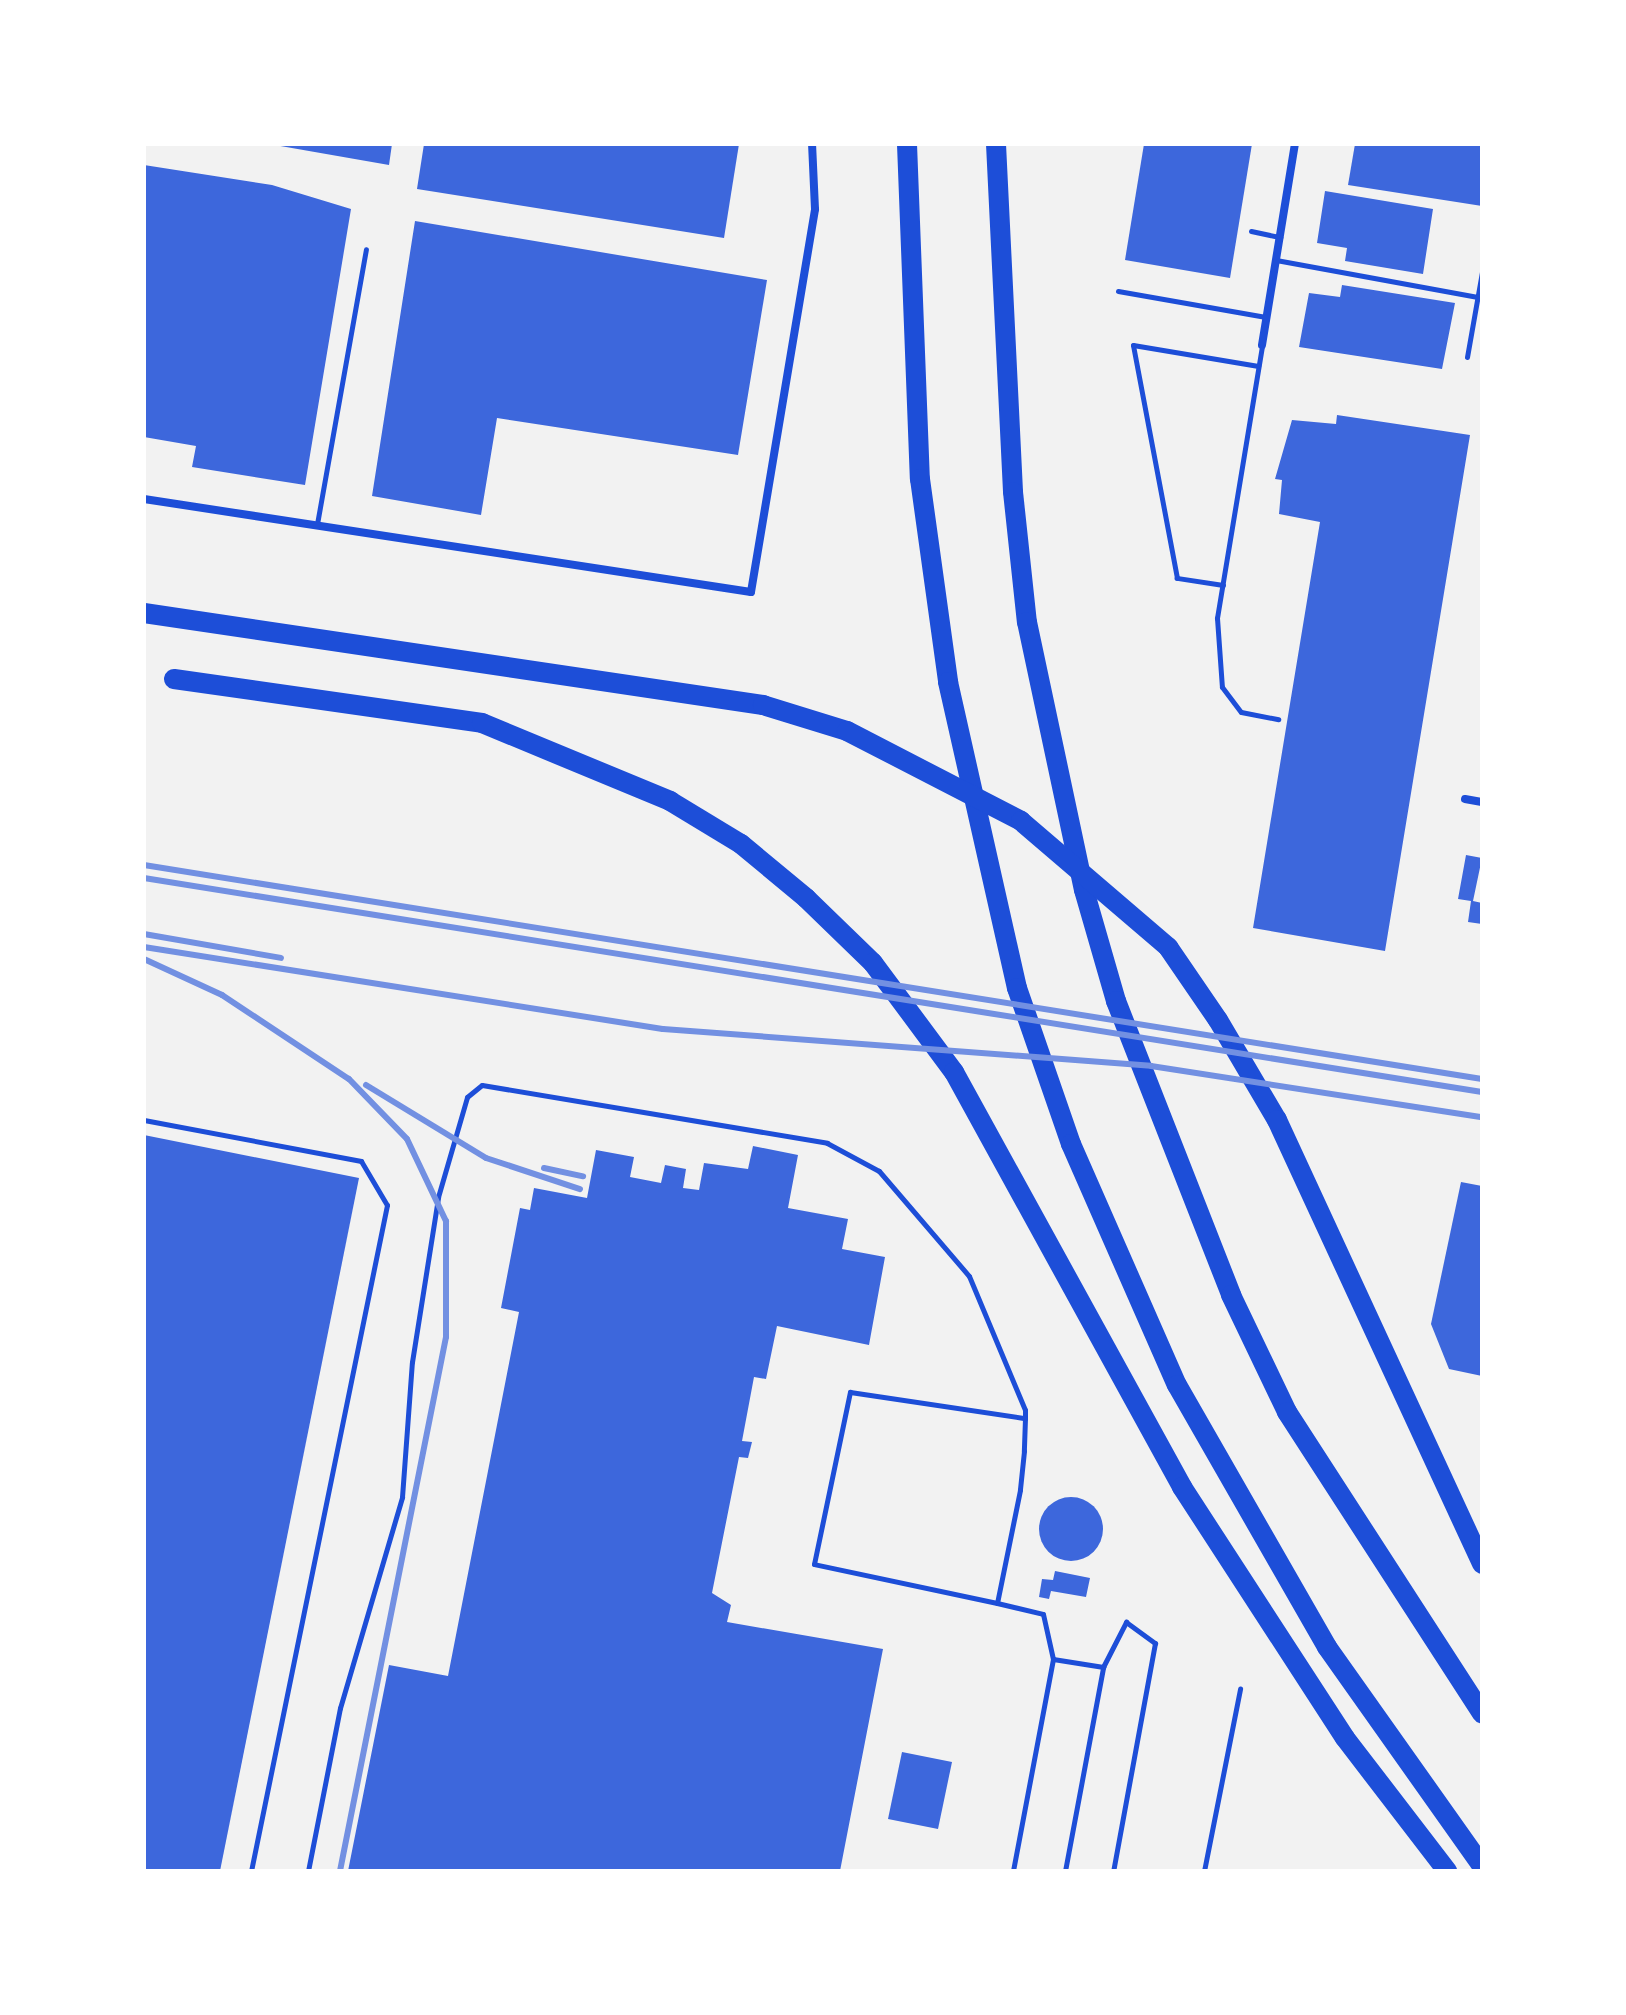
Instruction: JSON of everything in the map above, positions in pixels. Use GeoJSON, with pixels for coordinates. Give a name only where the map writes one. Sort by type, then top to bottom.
{"type":"FeatureCollection","features":[{"type":"Feature","properties":{"kind":"highway"},"geometry":{"type":"LineString","coordinates":[[907,144],[920,479],[948,682],[987,874],[1017,988],[1071,1144],[1177,1385],[1253,1524],[1327,1647],[1482,1866]]}},
{"type":"Feature","properties":{"kind":"highway"},"geometry":{"type":"LineString","coordinates":[[996,144],[1011,467],[1027,622],[1084,890],[1176,1159],[1287,1412],[1482,1714]]}},
{"type":"Feature","properties":{"kind":"highway"},"geometry":{"type":"LineString","coordinates":[[144,613],[763,705],[847,731],[1021,821],[1168,947],[1218,1020],[1277,1120],[1482,1564]]}},
{"type":"Feature","properties":{"kind":"highway"},"geometry":{"type":"LineString","coordinates":[[174,679],[482,723],[670,801],[741,844],[873,963],[954,1072],[1182,1487],[1345,1738],[1447,1871]]}},
{"type":"Feature","properties":{"kind":"street"},"geometry":{"type":"LineString","coordinates":[[144,499],[751,592],[815,209],[812,144]]}},
{"type":"Feature","properties":{"kind":"street"},"geometry":{"type":"LineString","coordinates":[[1262,345],[1295,144]]}},
{"type":"Feature","properties":{"kind":"street"},"geometry":{"type":"LineString","coordinates":[[1465,799],[1482,802]]}},
{"type":"Feature","properties":{"kind":"lane"},"geometry":{"type":"LineString","coordinates":[[1251,231],[1280,237]]}},
{"type":"Feature","properties":{"kind":"lane"},"geometry":{"type":"LineString","coordinates":[[316,525],[366,249]]}},
{"type":"Feature","properties":{"kind":"lane"},"geometry":{"type":"LineString","coordinates":[[1276,260],[1478,297]]}},
{"type":"Feature","properties":{"kind":"lane"},"geometry":{"type":"LineString","coordinates":[[1467,357],[1482,272]]}},
{"type":"Feature","properties":{"kind":"lane"},"geometry":{"type":"LineString","coordinates":[[1118,291],[1266,317]]}},
{"type":"Feature","properties":{"kind":"lane"},"geometry":{"type":"LineString","coordinates":[[1223,585],[1177,578],[1133,345],[1258,366]]}},
{"type":"Feature","properties":{"kind":"lane"},"geometry":{"type":"LineString","coordinates":[[1262,345],[1223,585],[1222,687],[1241,712],[1278,719]]}},
{"type":"Feature","properties":{"kind":"lane"},"geometry":{"type":"LineString","coordinates":[[308,1871],[340,1708],[402,1497],[412,1362],[438,1197],[467,1097],[482,1085],[827,1143],[865,1161],[969,1276],[1009,1360],[1025,1418],[1020,1490],[997,1603]]}},
{"type":"Feature","properties":{"kind":"lane"},"geometry":{"type":"LineString","coordinates":[[144,1120],[361,1161],[387,1205],[251,1871]]}},
{"type":"Feature","properties":{"kind":"lane"},"geometry":{"type":"LineString","coordinates":[[1013,1871],[1053,1659],[1043,1614],[814,1564],[850,1392],[1025,1418]]}},
{"type":"Feature","properties":{"kind":"lane"},"geometry":{"type":"LineString","coordinates":[[1065,1871],[1103,1667],[1126,1622],[1155,1643],[1113,1871]]}},
{"type":"Feature","properties":{"kind":"lane"},"geometry":{"type":"LineString","coordinates":[[1053,1659],[1103,1667]]}},
{"type":"Feature","properties":{"kind":"lane"},"geometry":{"type":"LineString","coordinates":[[1204,1871],[1240,1689]]}},
{"type":"Feature","properties":{"kind":"building"},"geometry":{"type":"Polygon","coordinates":[[[269,144],[392,144],[389,165],[269,144]]]}},
{"type":"Feature","properties":{"kind":"building"},"geometry":{"type":"Polygon","coordinates":[[[424,144],[739,144],[724,238],[417,189],[424,144]]]}},
{"type":"Feature","properties":{"kind":"building"},"geometry":{"type":"Polygon","coordinates":[[[1144,144],[1252,144],[1230,278],[1125,260],[1144,144]]]}},
{"type":"Feature","properties":{"kind":"building"},"geometry":{"type":"Polygon","coordinates":[[[1355,144],[1482,144],[1482,206],[1348,185],[1355,144]]]}},
{"type":"Feature","properties":{"kind":"building"},"geometry":{"type":"Polygon","coordinates":[[[144,165],[272,185],[351,209],[305,485],[192,467],[196,446],[144,437],[144,165]]]}},
{"type":"Feature","properties":{"kind":"building"},"geometry":{"type":"Polygon","coordinates":[[[1325,191],[1433,209],[1423,274],[1345,261],[1347,248],[1317,243],[1325,191]]]}},
{"type":"Feature","properties":{"kind":"building"},"geometry":{"type":"Polygon","coordinates":[[[415,221],[767,280],[738,455],[497,418],[481,515],[372,496],[415,221]]]}},
{"type":"Feature","properties":{"kind":"building"},"geometry":{"type":"Polygon","coordinates":[[[1342,285],[1455,303],[1442,369],[1299,347],[1309,293],[1340,297],[1342,285]]]}},
{"type":"Feature","properties":{"kind":"building"},"geometry":{"type":"Polygon","coordinates":[[[1337,415],[1470,435],[1385,951],[1253,928],[1320,522],[1279,514],[1282,480],[1275,479],[1292,420],[1336,424],[1337,415]]]}},
{"type":"Feature","properties":{"kind":"building"},"geometry":{"type":"Polygon","coordinates":[[[1466,855],[1482,858],[1473,901],[1482,903],[1482,924],[1468,922],[1471,901],[1458,899],[1466,855]]]}},
{"type":"Feature","properties":{"kind":"building"},"geometry":{"type":"Polygon","coordinates":[[[144,1135],[359,1178],[220,1871],[144,1871],[144,1135]]]}},
{"type":"Feature","properties":{"kind":"building"},"geometry":{"type":"Polygon","coordinates":[[[753,1146],[798,1155],[788,1208],[848,1219],[842,1249],[885,1257],[869,1345],[777,1326],[766,1379],[754,1377],[742,1441],[752,1442],[748,1458],[739,1457],[712,1593],[731,1605],[727,1622],[883,1649],[840,1871],[348,1871],[389,1665],[448,1676],[519,1312],[501,1308],[520,1208],[530,1210],[534,1188],[587,1198],[596,1150],[634,1157],[630,1177],[661,1183],[665,1165],[686,1169],[683,1188],[699,1190],[704,1163],[748,1169],[753,1146]]]}},
{"type":"Feature","properties":{"kind":"building"},"geometry":{"type":"Polygon","coordinates":[[[1461,1182],[1482,1186],[1482,1376],[1449,1369],[1431,1324],[1461,1182]]]}},
{"type":"Feature","properties":{"kind":"building"},"geometry":{"type":"Polygon","coordinates":[[[1071,1497],[1094,1506],[1103,1529],[1094,1552],[1071,1561],[1048,1552],[1039,1529],[1048,1506],[1071,1497]]]}},
{"type":"Feature","properties":{"kind":"building"},"geometry":{"type":"Polygon","coordinates":[[[1055,1571],[1090,1578],[1086,1597],[1051,1591],[1049,1599],[1039,1597],[1042,1579],[1053,1580],[1055,1571]]]}},
{"type":"Feature","properties":{"kind":"building"},"geometry":{"type":"Polygon","coordinates":[[[902,1752],[952,1762],[938,1829],[888,1819],[902,1752]]]}},
{"type":"Feature","properties":{"kind":"railway"},"geometry":{"type":"LineString","coordinates":[[144,865],[1482,1079]]}},
{"type":"Feature","properties":{"kind":"railway"},"geometry":{"type":"LineString","coordinates":[[144,878],[1482,1092]]}},
{"type":"Feature","properties":{"kind":"railway"},"geometry":{"type":"LineString","coordinates":[[144,934],[281,958]]}},
{"type":"Feature","properties":{"kind":"railway"},"geometry":{"type":"LineString","coordinates":[[144,947],[663,1029],[1151,1066],[1482,1117]]}},
{"type":"Feature","properties":{"kind":"railway"},"geometry":{"type":"LineString","coordinates":[[144,959],[222,995],[349,1079],[407,1139],[446,1221],[446,1337],[340,1871]]}},
{"type":"Feature","properties":{"kind":"railway"},"geometry":{"type":"LineString","coordinates":[[366,1085],[486,1158],[580,1189]]}},
{"type":"Feature","properties":{"kind":"railway"},"geometry":{"type":"LineString","coordinates":[[544,1168],[583,1176]]}}]}
